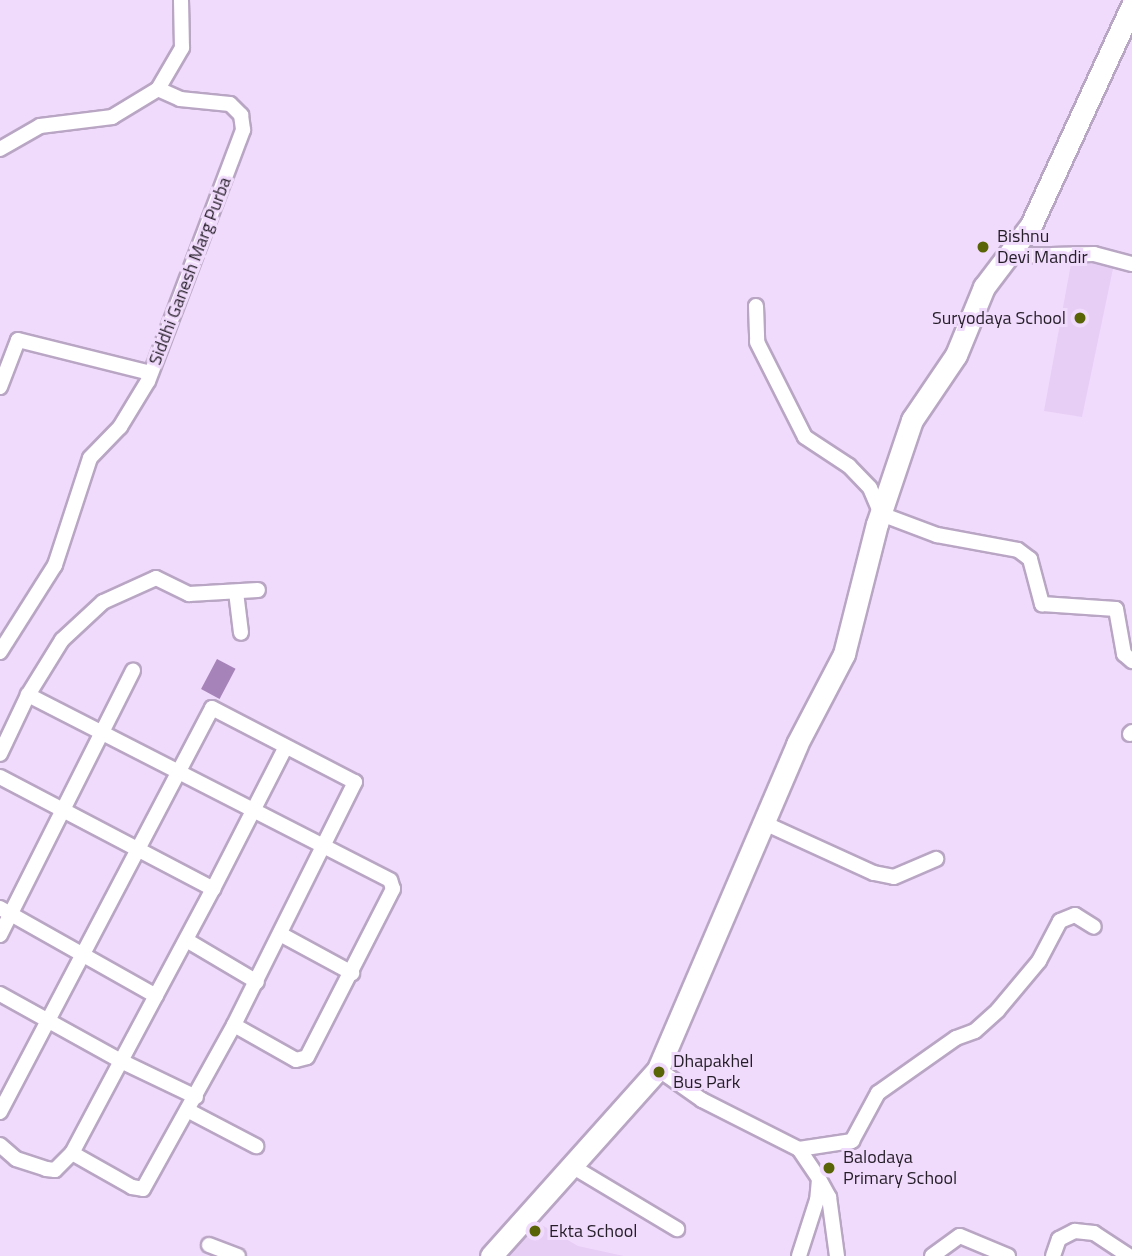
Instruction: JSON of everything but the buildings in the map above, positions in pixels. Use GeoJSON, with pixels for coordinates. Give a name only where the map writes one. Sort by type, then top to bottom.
{"type":"FeatureCollection","features":[{"type":"Feature","properties":{"kind":"main road"},"geometry":{"type":"LineString","coordinates":[[491,1256],[658,1069],[762,822],[844,654],[881,514],[912,420],[956,355],[984,287],[1031,225],[1132,5]]}},
{"type":"Feature","properties":{"kind":"street"},"geometry":{"type":"LineString","coordinates":[[0,149],[40,126],[112,117],[158,89],[182,48],[181,0]]}},
{"type":"Feature","properties":{"kind":"street","name":"Siddhi Ganesh Marg Purba"},"geometry":{"type":"LineString","coordinates":[[0,652],[55,565],[90,458],[120,427],[150,373],[243,130],[241,115],[229,104],[180,99],[158,89]]}},
{"type":"Feature","properties":{"kind":"street"},"geometry":{"type":"LineString","coordinates":[[1007,256],[1094,254],[1132,264]]}},
{"type":"Feature","properties":{"kind":"street"},"geometry":{"type":"LineString","coordinates":[[756,306],[757,342],[805,437],[849,466],[870,488],[881,514],[937,536],[1018,550],[1030,559],[1042,604],[1116,609],[1124,654],[1132,661]]}},
{"type":"Feature","properties":{"kind":"street"},"geometry":{"type":"LineString","coordinates":[[0,387],[18,340],[150,373]]}},
{"type":"Feature","properties":{"kind":"street"},"geometry":{"type":"LineString","coordinates":[[0,754],[28,695],[79,620],[128,588],[156,578],[189,594],[258,590]]}},
{"type":"Feature","properties":{"kind":"street"},"geometry":{"type":"LineString","coordinates":[[236,592],[241,633]]}},
{"type":"Feature","properties":{"kind":"street"},"geometry":{"type":"LineString","coordinates":[[0,936],[6,910],[133,671]]}},
{"type":"Feature","properties":{"kind":"street"},"geometry":{"type":"LineString","coordinates":[[28,695],[393,884],[352,973],[304,1059],[296,1060],[234,1025]]}},
{"type":"Feature","properties":{"kind":"street"},"geometry":{"type":"LineString","coordinates":[[0,1112],[212,708],[355,782],[282,935],[189,1111],[143,1189],[132,1187],[72,1153]]}},
{"type":"Feature","properties":{"kind":"street"},"geometry":{"type":"LineString","coordinates":[[0,1145],[16,1158],[55,1170],[72,1153],[188,940],[285,748]]}},
{"type":"Feature","properties":{"kind":"street"},"geometry":{"type":"LineString","coordinates":[[0,777],[213,889]]}},
{"type":"Feature","properties":{"kind":"street"},"geometry":{"type":"LineString","coordinates":[[762,822],[874,873],[894,877],[936,859]]}},
{"type":"Feature","properties":{"kind":"street"},"geometry":{"type":"LineString","coordinates":[[6,910],[156,996]]}},
{"type":"Feature","properties":{"kind":"street"},"geometry":{"type":"LineString","coordinates":[[799,1149],[852,1141],[878,1093],[908,1076],[956,1038],[975,1031],[998,1010],[1039,961],[1060,921],[1075,915],[1094,928]]}},
{"type":"Feature","properties":{"kind":"street"},"geometry":{"type":"LineString","coordinates":[[282,935],[352,973]]}},
{"type":"Feature","properties":{"kind":"street"},"geometry":{"type":"LineString","coordinates":[[188,940],[257,982]]}},
{"type":"Feature","properties":{"kind":"street"},"geometry":{"type":"LineString","coordinates":[[0,994],[121,1061],[196,1097]]}},
{"type":"Feature","properties":{"kind":"street"},"geometry":{"type":"LineString","coordinates":[[658,1069],[702,1100],[799,1149],[829,1197],[836,1256]]}},
{"type":"Feature","properties":{"kind":"street"},"geometry":{"type":"LineString","coordinates":[[189,1111],[256,1146]]}},
{"type":"Feature","properties":{"kind":"street"},"geometry":{"type":"LineString","coordinates":[[570,1165],[677,1229]]}},
{"type":"Feature","properties":{"kind":"street"},"geometry":{"type":"LineString","coordinates":[[799,1256],[817,1200],[819,1179]]}},
{"type":"Feature","properties":{"kind":"street"},"geometry":{"type":"LineString","coordinates":[[1053,1256],[1059,1239],[1075,1231],[1094,1234],[1129,1256]]}},
{"type":"Feature","properties":{"kind":"street"},"geometry":{"type":"LineString","coordinates":[[932,1256],[960,1236],[1009,1256]]}},
{"type":"Feature","properties":{"kind":"street"},"geometry":{"type":"LineString","coordinates":[[209,1245],[238,1256]]}},
{"type":"Feature","properties":{"kind":"shaded area","name":"Suryodaya School"},"geometry":{"type":"Polygon","coordinates":[[[1084,258],[1114,264],[1082,417],[1044,411],[1071,264],[1084,258]]]}},
{"type":"Feature","properties":{"kind":"shaded area"},"geometry":{"type":"Polygon","coordinates":[[[217,659],[236,669],[220,699],[201,689],[217,659]]]}},
{"type":"Feature","properties":{"kind":"shaded area","name":"Ekta School"},"geometry":{"type":"Polygon","coordinates":[[[528,1217],[578,1246],[624,1256],[497,1256],[528,1217]]]}},
{"type":"Feature","properties":{"kind":"place","name":"Bishnu Devi Mandir"},"geometry":{"type":"Point","coordinates":[983,247]}},
{"type":"Feature","properties":{"kind":"place","name":"Suryodaya School"},"geometry":{"type":"Point","coordinates":[1080,318]}},
{"type":"Feature","properties":{"kind":"place","name":"Dhapakhel Bus Park"},"geometry":{"type":"Point","coordinates":[659,1072]}},
{"type":"Feature","properties":{"kind":"place","name":"Balodaya Primary School"},"geometry":{"type":"Point","coordinates":[829,1168]}},
{"type":"Feature","properties":{"kind":"place","name":"Ekta School"},"geometry":{"type":"Point","coordinates":[535,1231]}}]}
